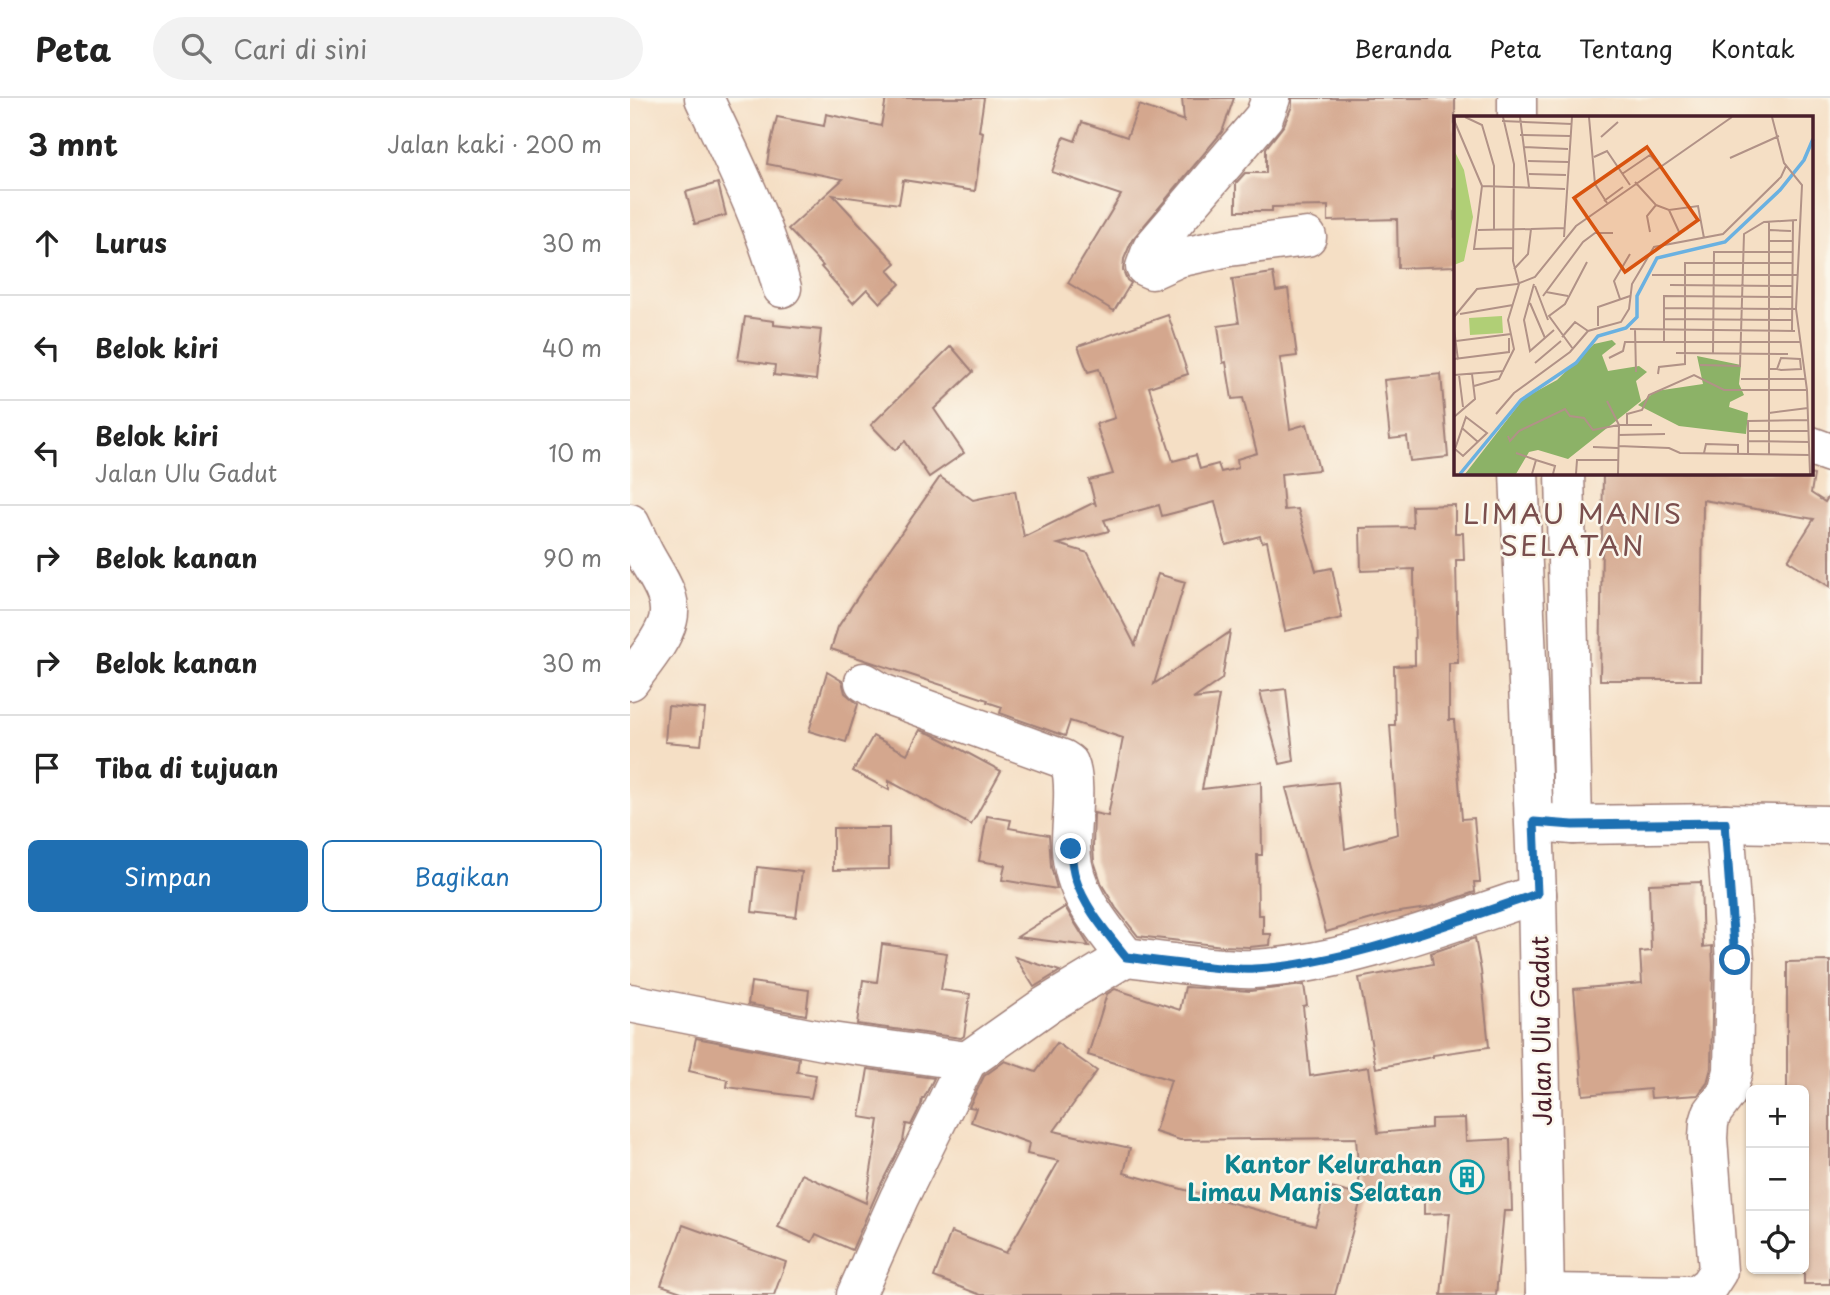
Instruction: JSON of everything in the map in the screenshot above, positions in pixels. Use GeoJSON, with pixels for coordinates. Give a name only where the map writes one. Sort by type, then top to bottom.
{"type":"FeatureCollection","features":[{"type":"Feature","properties":{"kind":"street"},"geometry":{"type":"LineString","coordinates":[[704,98],[754,205],[775,260],[782,288]]}},
{"type":"Feature","properties":{"kind":"street"},"geometry":{"type":"LineString","coordinates":[[1270,98],[1264,117],[1152,248],[1144,267],[1152,270],[1178,258],[1229,247],[1307,237]]}},
{"type":"Feature","properties":{"kind":"street"},"geometry":{"type":"LineString","coordinates":[[1517,98],[1517,116]]}},
{"type":"Feature","properties":{"kind":"street"},"geometry":{"type":"LineString","coordinates":[[1812,446],[1830,453]]}},
{"type":"Feature","properties":{"kind":"street","name":"Jalan Ulu Gadut"},"geometry":{"type":"LineString","coordinates":[[1519,474],[1537,894],[1545,1294]]}},
{"type":"Feature","properties":{"kind":"street"},"geometry":{"type":"LineString","coordinates":[[1564,474],[1573,825]]}},
{"type":"Feature","properties":{"kind":"street"},"geometry":{"type":"LineString","coordinates":[[630,523],[663,589],[669,611],[661,635],[630,681]]}},
{"type":"Feature","properties":{"kind":"street"},"geometry":{"type":"LineString","coordinates":[[864,682],[882,692],[1069,763],[1073,776],[1071,849],[1074,876],[1082,896],[1126,957]]}},
{"type":"Feature","properties":{"kind":"street"},"geometry":{"type":"LineString","coordinates":[[1534,822],[1573,825],[1830,825]]}},
{"type":"Feature","properties":{"kind":"street"},"geometry":{"type":"LineString","coordinates":[[1696,1295],[1709,1284],[1718,1271],[1708,1130],[1712,1113],[1727,1093],[1733,1071],[1735,960],[1725,823]]}},
{"type":"Feature","properties":{"kind":"street"},"geometry":{"type":"LineString","coordinates":[[856,1295],[899,1198],[967,1061],[1045,1006],[1126,957],[1189,966],[1253,970],[1298,964],[1380,945],[1537,894]]}},
{"type":"Feature","properties":{"kind":"street"},"geometry":{"type":"LineString","coordinates":[[630,1003],[824,1041],[967,1061]]}},
{"type":"Feature","properties":{"kind":"street"},"geometry":{"type":"LineString","coordinates":[[1545,1294],[1687,1295]]}},
{"type":"Feature","properties":{"kind":"building"},"geometry":{"type":"Polygon","coordinates":[[[886,98],[984,98],[979,131],[983,132],[975,191],[903,180],[899,204],[833,195],[896,263],[888,270],[900,284],[880,303],[867,289],[853,303],[788,229],[843,179],[767,164],[769,151],[777,117],[824,126],[826,114],[881,126],[886,98]]]}},
{"type":"Feature","properties":{"kind":"building"},"geometry":{"type":"Polygon","coordinates":[[[1182,98],[1234,98],[1222,132],[1132,240],[1124,259],[1123,270],[1131,283],[1114,311],[1068,283],[1121,195],[1052,172],[1064,137],[1075,141],[1082,122],[1127,137],[1139,105],[1184,121],[1182,98]]]}},
{"type":"Feature","properties":{"kind":"building"},"geometry":{"type":"Polygon","coordinates":[[[1292,98],[1455,98],[1454,266],[1398,268],[1397,219],[1328,221],[1328,206],[1236,211],[1236,183],[1245,173],[1266,173],[1266,148],[1284,125],[1292,106],[1292,98]]]}},
{"type":"Feature","properties":{"kind":"building"},"geometry":{"type":"Polygon","coordinates":[[[718,183],[726,215],[695,224],[686,192],[718,183]]]}},
{"type":"Feature","properties":{"kind":"building"},"geometry":{"type":"Polygon","coordinates":[[[1273,273],[1276,291],[1288,289],[1297,356],[1280,358],[1290,429],[1307,424],[1319,470],[1281,474],[1284,510],[1298,509],[1316,571],[1332,568],[1342,618],[1285,631],[1267,541],[1262,542],[1260,536],[1226,545],[1215,502],[1162,516],[1159,505],[1104,520],[1109,531],[1058,544],[1088,553],[1135,645],[1158,574],[1185,582],[1154,684],[1230,632],[1222,679],[1193,699],[1219,696],[1202,789],[1261,782],[1262,855],[1257,855],[1258,915],[1263,915],[1263,934],[1271,934],[1270,945],[1223,946],[1138,936],[1116,908],[1102,885],[1094,861],[1094,813],[1108,816],[1123,738],[1070,721],[1065,736],[1000,713],[1002,707],[987,702],[988,700],[831,649],[838,627],[940,477],[973,500],[1015,491],[1024,537],[1095,502],[1089,480],[1113,474],[1096,424],[1115,418],[1099,369],[1088,372],[1078,346],[1168,315],[1188,374],[1149,387],[1173,461],[1196,455],[1200,469],[1218,464],[1221,472],[1238,468],[1237,459],[1257,453],[1243,398],[1232,399],[1218,326],[1239,323],[1232,279],[1273,273]]]}},
{"type":"Feature","properties":{"kind":"building"},"geometry":{"type":"Polygon","coordinates":[[[745,317],[774,321],[774,325],[821,330],[816,380],[774,375],[775,365],[738,360],[745,317]]]}},
{"type":"Feature","properties":{"kind":"building"},"geometry":{"type":"Polygon","coordinates":[[[951,346],[973,372],[934,409],[964,453],[929,477],[905,441],[895,450],[871,425],[951,346]]]}},
{"type":"Feature","properties":{"kind":"building"},"geometry":{"type":"Polygon","coordinates":[[[1441,374],[1448,457],[1410,461],[1407,437],[1390,439],[1384,380],[1441,374]]]}},
{"type":"Feature","properties":{"kind":"building"},"geometry":{"type":"Polygon","coordinates":[[[1603,474],[1814,475],[1811,493],[1825,502],[1830,494],[1830,587],[1788,560],[1814,519],[1703,500],[1701,680],[1600,680],[1603,474]]]}},
{"type":"Feature","properties":{"kind":"building"},"geometry":{"type":"Polygon","coordinates":[[[1455,505],[1455,533],[1463,533],[1464,560],[1456,560],[1458,663],[1449,663],[1449,720],[1454,720],[1462,819],[1474,818],[1480,882],[1474,882],[1475,892],[1427,908],[1393,913],[1326,932],[1286,788],[1338,782],[1345,849],[1398,834],[1390,725],[1395,725],[1394,666],[1415,665],[1414,569],[1361,571],[1360,528],[1413,527],[1412,506],[1455,505]]]}},
{"type":"Feature","properties":{"kind":"building"},"geometry":{"type":"Polygon","coordinates":[[[827,672],[842,681],[845,693],[858,704],[846,742],[809,731],[827,672]]]}},
{"type":"Feature","properties":{"kind":"building"},"geometry":{"type":"Polygon","coordinates":[[[1286,689],[1294,761],[1280,764],[1260,692],[1286,689]]]}},
{"type":"Feature","properties":{"kind":"building"},"geometry":{"type":"Polygon","coordinates":[[[668,706],[705,709],[701,745],[665,742],[668,706]]]}},
{"type":"Feature","properties":{"kind":"building"},"geometry":{"type":"Polygon","coordinates":[[[920,730],[1001,771],[971,825],[889,781],[889,790],[853,771],[873,736],[907,754],[920,730]]]}},
{"type":"Feature","properties":{"kind":"building"},"geometry":{"type":"Polygon","coordinates":[[[987,816],[1011,820],[1009,828],[1049,835],[1051,867],[1057,889],[1002,880],[1005,865],[979,861],[987,816]]]}},
{"type":"Feature","properties":{"kind":"building"},"geometry":{"type":"Polygon","coordinates":[[[833,828],[889,828],[889,869],[833,870],[833,828]]]}},
{"type":"Feature","properties":{"kind":"building"},"geometry":{"type":"Polygon","coordinates":[[[757,867],[802,872],[796,917],[752,912],[757,867]]]}},
{"type":"Feature","properties":{"kind":"building"},"geometry":{"type":"Polygon","coordinates":[[[1701,882],[1703,947],[1712,946],[1713,965],[1711,1068],[1707,1083],[1698,1095],[1651,1098],[1650,1089],[1583,1095],[1574,989],[1642,983],[1640,952],[1651,951],[1649,884],[1701,882]]]}},
{"type":"Feature","properties":{"kind":"building"},"geometry":{"type":"Polygon","coordinates":[[[1065,907],[1089,946],[1017,937],[1065,907]]]}},
{"type":"Feature","properties":{"kind":"building"},"geometry":{"type":"Polygon","coordinates":[[[1475,938],[1489,1047],[1433,1055],[1376,1068],[1359,978],[1433,964],[1431,953],[1475,938]]]}},
{"type":"Feature","properties":{"kind":"building"},"geometry":{"type":"Polygon","coordinates":[[[882,944],[947,953],[941,990],[970,994],[964,1036],[961,1038],[857,1024],[863,980],[877,982],[882,944]]]}},
{"type":"Feature","properties":{"kind":"building"},"geometry":{"type":"Polygon","coordinates":[[[1015,957],[1060,971],[1034,987],[1015,957]]]}},
{"type":"Feature","properties":{"kind":"building"},"geometry":{"type":"Polygon","coordinates":[[[1830,961],[1830,1284],[1804,1284],[1804,1274],[1809,1274],[1809,1085],[1787,1085],[1787,962],[1830,961]]]}},
{"type":"Feature","properties":{"kind":"building"},"geometry":{"type":"Polygon","coordinates":[[[751,982],[809,990],[806,1015],[748,1004],[751,982]]]}},
{"type":"Feature","properties":{"kind":"building"},"geometry":{"type":"Polygon","coordinates":[[[1304,985],[1307,1005],[1303,1006],[1310,1076],[1369,1067],[1378,1133],[1431,1128],[1431,1119],[1465,1118],[1466,1141],[1510,1139],[1512,1211],[1504,1211],[1496,1295],[1441,1295],[1450,1213],[1424,1214],[1424,1187],[1360,1193],[1356,1138],[1180,1140],[1155,1132],[1171,1080],[1088,1055],[1107,994],[1115,989],[1180,1010],[1185,987],[1250,991],[1304,985]]]}},
{"type":"Feature","properties":{"kind":"building"},"geometry":{"type":"Polygon","coordinates":[[[696,1038],[799,1058],[797,1072],[816,1075],[811,1098],[727,1087],[728,1080],[689,1071],[696,1038]]]}},
{"type":"Feature","properties":{"kind":"building"},"geometry":{"type":"Polygon","coordinates":[[[1057,1043],[1097,1071],[1054,1131],[1130,1148],[1124,1173],[1315,1226],[1327,1187],[1362,1196],[1335,1295],[981,1295],[934,1277],[951,1232],[1006,1253],[1059,1161],[1027,1154],[1029,1143],[971,1122],[976,1108],[969,1107],[984,1076],[1005,1061],[1036,1072],[1057,1043]]]}},
{"type":"Feature","properties":{"kind":"building"},"geometry":{"type":"Polygon","coordinates":[[[868,1069],[934,1078],[911,1125],[906,1124],[903,1141],[852,1250],[816,1234],[812,1242],[778,1227],[802,1174],[866,1203],[879,1120],[860,1117],[868,1069]]]}},
{"type":"Feature","properties":{"kind":"building"},"geometry":{"type":"Polygon","coordinates":[[[683,1225],[786,1262],[774,1295],[690,1295],[661,1285],[683,1225]]]}},
{"type":"Feature","properties":{"kind":"place","name":"Kantor Kelurahan Limau Manis Selatan"},"geometry":{"type":"Point","coordinates":[1467,1177]}},
{"type":"Feature","properties":{"kind":"district","name":"LIMAU MANIS SELATAN"},"geometry":{"type":"Point","coordinates":[1573,528]}},
{"type":"Feature","properties":{"kind":"route"},"geometry":{"type":"LineString","coordinates":[[1071,849],[1074,876],[1082,896],[1126,957],[1189,966],[1253,970],[1339,956],[1537,894],[1534,822],[1573,825],[1725,823],[1735,960]]}}]}
